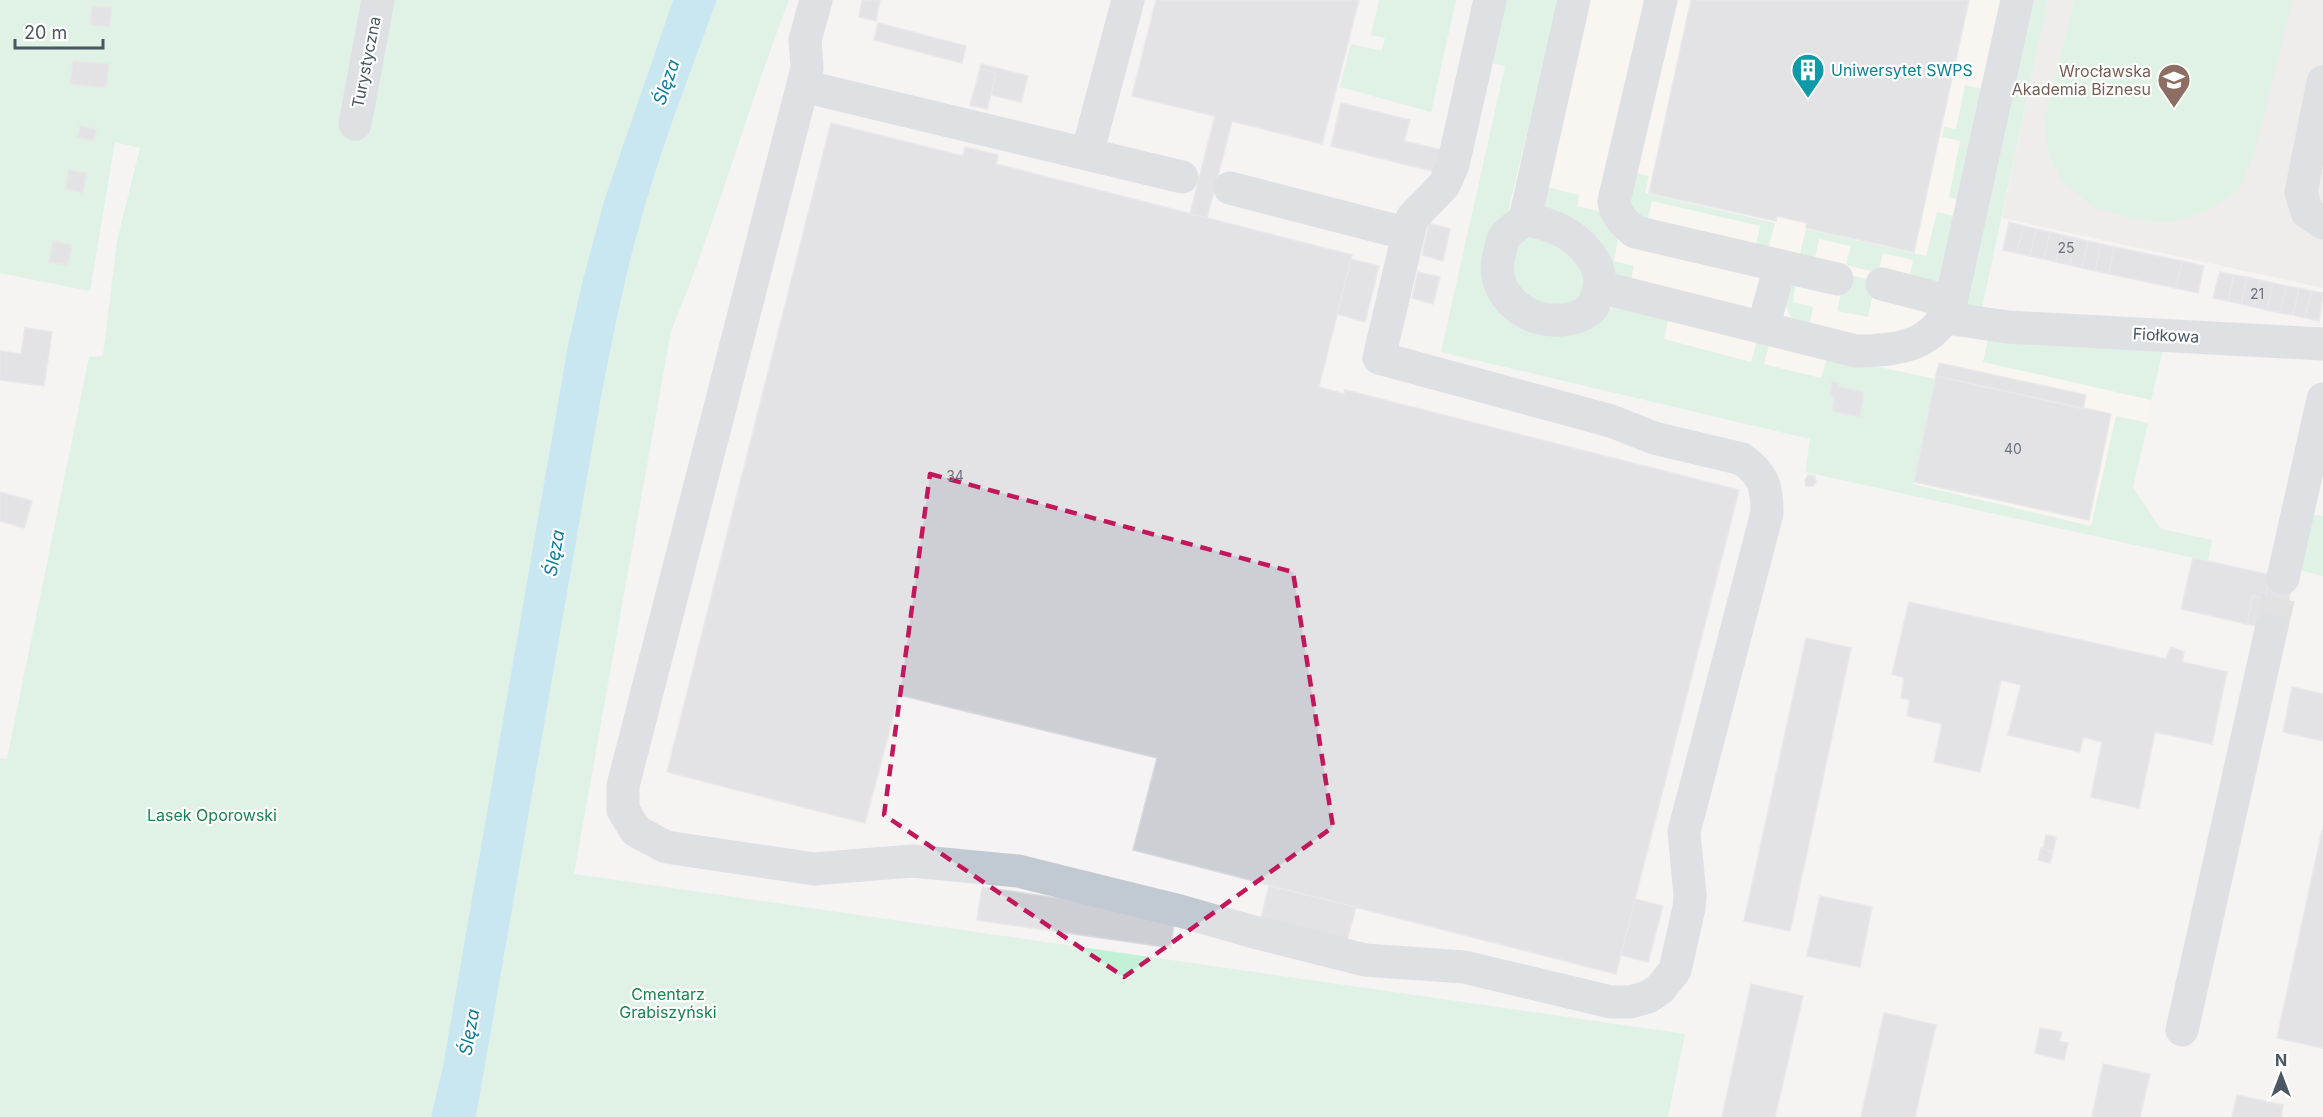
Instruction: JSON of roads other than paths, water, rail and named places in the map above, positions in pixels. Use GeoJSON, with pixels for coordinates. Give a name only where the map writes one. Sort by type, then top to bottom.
{"type":"FeatureCollection","features":[{"type":"Feature","properties":{"kind":"street","name":"Turystyczna"},"geometry":{"type":"LineString","coordinates":[[355,124],[378,0]]}},
{"type":"Feature","properties":{"kind":"street"},"geometry":{"type":"LineString","coordinates":[[816,0],[806,40],[805,77],[623,786],[623,810],[636,831],[666,847],[814,869],[912,861],[1018,871],[1365,960],[1464,968],[1611,1002],[1630,1002],[1640,1000],[1660,989],[1675,970],[1690,895],[1684,832],[1767,513],[1767,496],[1764,481],[1743,459],[1654,438],[1611,421],[1379,358],[1412,218],[1444,185],[1453,165],[1490,0]]}},
{"type":"Feature","properties":{"kind":"street"},"geometry":{"type":"LineString","coordinates":[[805,77],[824,44],[835,0]]}},
{"type":"Feature","properties":{"kind":"street"},"geometry":{"type":"LineString","coordinates":[[1087,154],[1128,0]]}},
{"type":"Feature","properties":{"kind":"street"},"geometry":{"type":"LineString","coordinates":[[1525,219],[1549,224],[1572,235],[1589,253],[1598,267],[1600,287],[1593,306],[1582,315],[1548,320],[1530,315],[1511,304],[1500,284],[1497,263],[1504,238],[1525,219],[1574,0]]}},
{"type":"Feature","properties":{"kind":"street"},"geometry":{"type":"LineString","coordinates":[[1661,0],[1614,201],[1614,209],[1619,217],[1635,232],[1838,279]]}},
{"type":"Feature","properties":{"kind":"street"},"geometry":{"type":"LineString","coordinates":[[1600,287],[1856,351],[1883,351],[1910,344],[1935,332],[1948,310],[2017,0]]}},
{"type":"Feature","properties":{"kind":"street"},"geometry":{"type":"LineString","coordinates":[[805,77],[1087,154],[1182,177]]}},
{"type":"Feature","properties":{"kind":"street"},"geometry":{"type":"LineString","coordinates":[[2323,82],[2301,192],[2307,212],[2323,223]]}},
{"type":"Feature","properties":{"kind":"street"},"geometry":{"type":"LineString","coordinates":[[1230,188],[1408,234]]}},
{"type":"Feature","properties":{"kind":"street"},"geometry":{"type":"LineString","coordinates":[[1763,328],[1780,266]]}},
{"type":"Feature","properties":{"kind":"street","name":"Fiołkowa"},"geometry":{"type":"LineString","coordinates":[[1881,284],[1948,310],[2008,327],[2323,344]]}},
{"type":"Feature","properties":{"kind":"street"},"geometry":{"type":"LineString","coordinates":[[2283,578],[2323,399]]}},
{"type":"Feature","properties":{"kind":"street"},"geometry":{"type":"LineString","coordinates":[[2182,1030],[2271,630]]}},
{"type":"Feature","properties":{"kind":"water","name":"Ślęza"},"geometry":{"type":"Polygon","coordinates":[[[673,0],[717,0],[655,172],[618,311],[476,1117],[431,1117],[443,1066],[568,345],[604,201],[673,0]]]}},
{"type":"Feature","properties":{"kind":"tunnel"},"geometry":{"type":"LineString","coordinates":[[2271,630],[2283,578]]}},
{"type":"Feature","properties":{"kind":"place","name":"Uniwersytet SWPS"},"geometry":{"type":"Point","coordinates":[1808,99]}},
{"type":"Feature","properties":{"kind":"place","name":"Wrocławska Akademia Biznesu"},"geometry":{"type":"Point","coordinates":[2174,109]}},
{"type":"Feature","properties":{"kind":"park label","name":"Lasek Oporowski"},"geometry":{"type":"Point","coordinates":[212,815]}},
{"type":"Feature","properties":{"kind":"park label","name":"Cmentarz Grabiszyński"},"geometry":{"type":"Point","coordinates":[668,1003]}}]}
